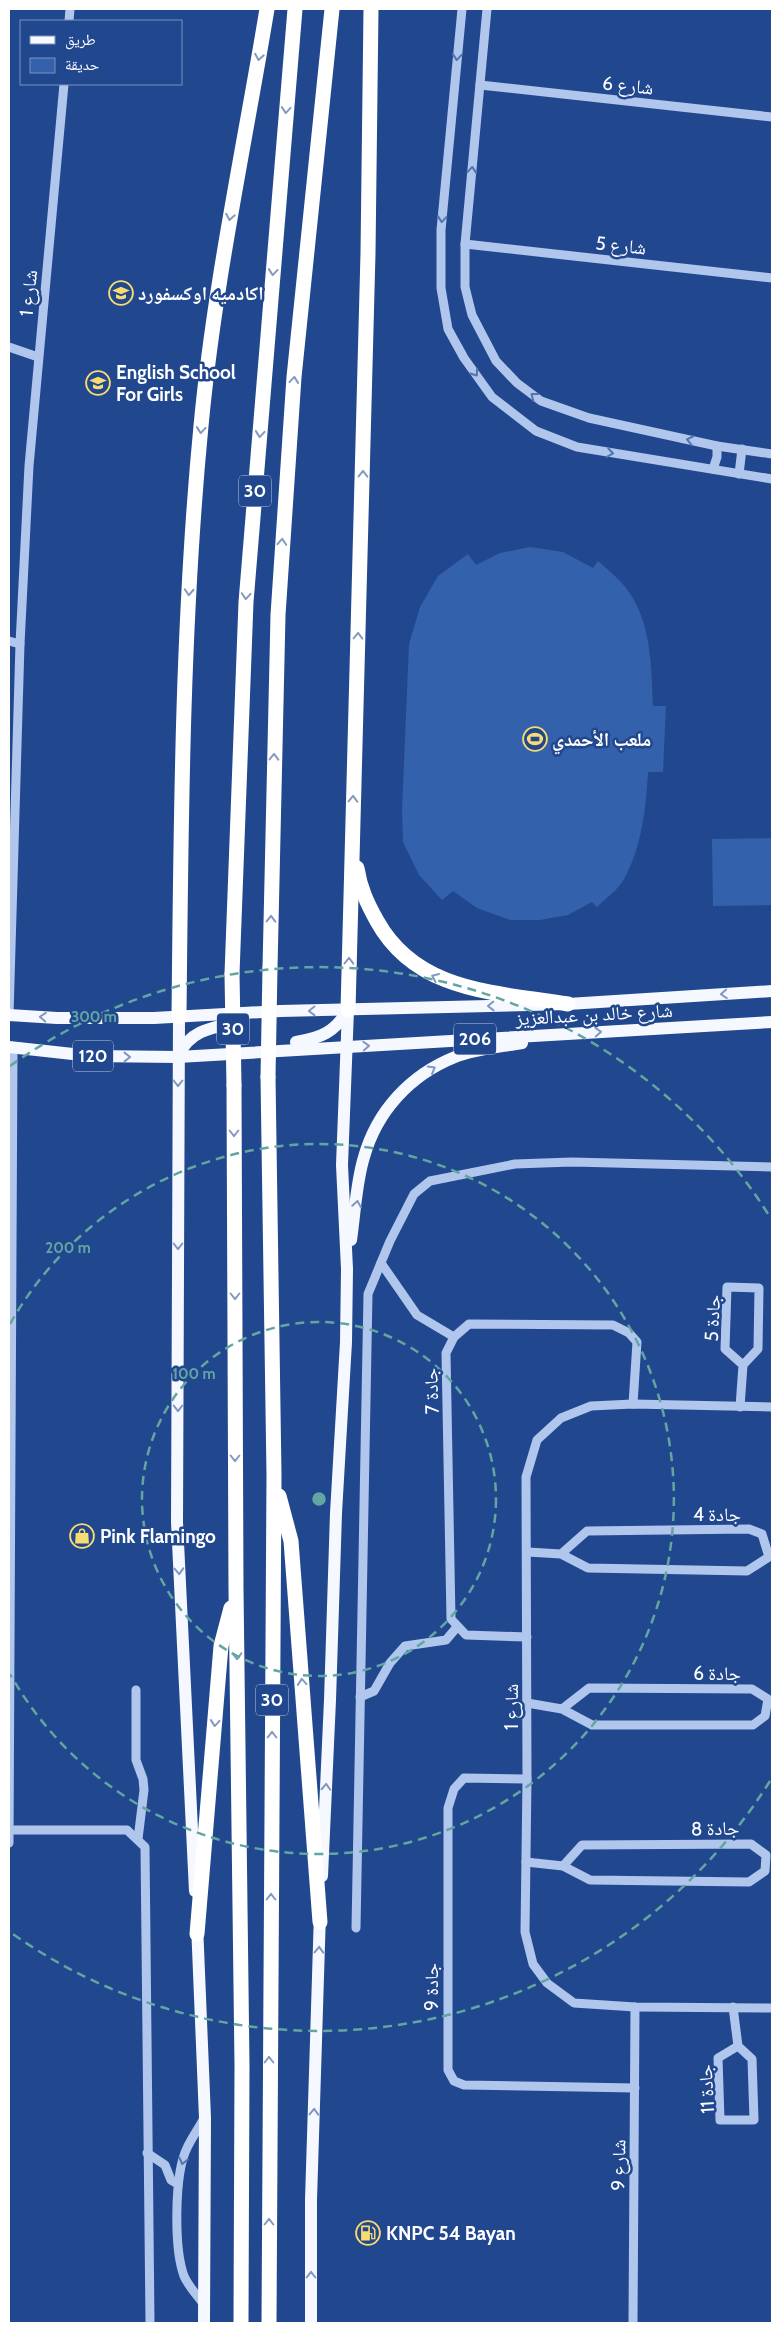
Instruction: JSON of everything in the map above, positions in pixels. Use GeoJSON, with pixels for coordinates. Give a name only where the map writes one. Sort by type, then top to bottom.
{"type":"FeatureCollection","features":[{"type":"Feature","properties":{"kind":"highway"},"geometry":{"type":"LineString","coordinates":[[179,1017],[181,814],[189,589],[201,425],[227,233],[267,9]]}},
{"type":"Feature","properties":{"kind":"highway","name":"30"},"geometry":{"type":"LineString","coordinates":[[241,2323],[242,2065],[236,1589],[232,974],[246,602],[295,9]]}},
{"type":"Feature","properties":{"kind":"highway","name":"30"},"geometry":{"type":"LineString","coordinates":[[269,2323],[274,1475],[268,1077],[278,615],[294,377],[332,9]]}},
{"type":"Feature","properties":{"kind":"highway"},"geometry":{"type":"LineString","coordinates":[[348,1010],[351,835],[368,283],[371,9]]}},
{"type":"Feature","properties":{"kind":"highway"},"geometry":{"type":"LineString","coordinates":[[351,835],[364,898],[382,932],[410,962],[429,974],[450,983],[568,1004]]}},
{"type":"Feature","properties":{"kind":"highway"},"geometry":{"type":"LineString","coordinates":[[274,1475],[291,1541],[320,1922]]}},
{"type":"Feature","properties":{"kind":"highway"},"geometry":{"type":"LineString","coordinates":[[197,1934],[221,1646],[236,1589]]}},
{"type":"Feature","properties":{"kind":"main road","name":"شارع خالد بن عبدالعزيز"},"geometry":{"type":"LineString","coordinates":[[179,1017],[280,1011],[568,1004],[772,991]]}},
{"type":"Feature","properties":{"kind":"main road"},"geometry":{"type":"LineString","coordinates":[[311,2323],[311,2200],[320,1922],[336,1513],[346,1342],[347,1270],[342,1164],[348,1010]]}},
{"type":"Feature","properties":{"kind":"main road"},"geometry":{"type":"LineString","coordinates":[[221,1054],[324,1036],[337,1026],[348,1010]]}},
{"type":"Feature","properties":{"kind":"main road"},"geometry":{"type":"LineString","coordinates":[[178,1057],[183,1044],[195,1034],[206,1029],[280,1011]]}},
{"type":"Feature","properties":{"kind":"main road","name":"120"},"geometry":{"type":"LineString","coordinates":[[9,1015],[57,1018],[179,1017]]}},
{"type":"Feature","properties":{"kind":"main road"},"geometry":{"type":"LineString","coordinates":[[179,1017],[177,1522],[205,2118],[204,2323]]}},
{"type":"Feature","properties":{"kind":"main road","name":"شارع خالد بن عبدالعزيز"},"geometry":{"type":"LineString","coordinates":[[178,1057],[772,1022]]}},
{"type":"Feature","properties":{"kind":"main road"},"geometry":{"type":"LineString","coordinates":[[347,1270],[364,1158],[377,1124],[410,1083],[434,1067],[457,1056],[563,1034]]}},
{"type":"Feature","properties":{"kind":"main road","name":"120"},"geometry":{"type":"LineString","coordinates":[[11,1047],[91,1056],[178,1057]]}},
{"type":"Feature","properties":{"kind":"street"},"geometry":{"type":"LineString","coordinates":[[462,9],[441,230],[441,288],[448,329],[456,344],[492,398],[536,431],[577,447],[772,479]]}},
{"type":"Feature","properties":{"kind":"street"},"geometry":{"type":"LineString","coordinates":[[487,9],[465,244],[465,287],[472,315],[496,361],[517,383],[541,401],[590,418],[717,446],[772,454]]}},
{"type":"Feature","properties":{"kind":"street","name":"شارع 1"},"geometry":{"type":"LineString","coordinates":[[9,1015],[12,787],[29,466],[64,85]]}},
{"type":"Feature","properties":{"kind":"street","name":"شارع 6"},"geometry":{"type":"LineString","coordinates":[[480,85],[772,117]]}},
{"type":"Feature","properties":{"kind":"street","name":"شارع 5"},"geometry":{"type":"LineString","coordinates":[[465,244],[772,278]]}},
{"type":"Feature","properties":{"kind":"street"},"geometry":{"type":"LineString","coordinates":[[9,347],[38,357]]}},
{"type":"Feature","properties":{"kind":"street"},"geometry":{"type":"LineString","coordinates":[[713,469],[718,457],[717,446]]}},
{"type":"Feature","properties":{"kind":"street"},"geometry":{"type":"LineString","coordinates":[[739,474],[742,449]]}},
{"type":"Feature","properties":{"kind":"street"},"geometry":{"type":"LineString","coordinates":[[9,641],[20,644]]}},
{"type":"Feature","properties":{"kind":"street"},"geometry":{"type":"LineString","coordinates":[[9,1843],[11,1047]]}},
{"type":"Feature","properties":{"kind":"street"},"geometry":{"type":"LineString","coordinates":[[356,1928],[368,1294],[414,1194],[430,1180],[515,1164],[572,1162],[772,1166]]}},
{"type":"Feature","properties":{"kind":"street"},"geometry":{"type":"LineString","coordinates":[[381,1263],[417,1316],[454,1337],[469,1324],[612,1325],[629,1334],[637,1342],[633,1404]]}},
{"type":"Feature","properties":{"kind":"street","name":"جادة 5"},"geometry":{"type":"LineString","coordinates":[[727,1287],[759,1288],[758,1348],[743,1365],[725,1349],[727,1287]]}},
{"type":"Feature","properties":{"kind":"street","name":"جادة 7"},"geometry":{"type":"LineString","coordinates":[[454,1337],[446,1353],[451,1619],[457,1627]]}},
{"type":"Feature","properties":{"kind":"street"},"geometry":{"type":"LineString","coordinates":[[740,1407],[743,1365]]}},
{"type":"Feature","properties":{"kind":"street","name":"شارع 1"},"geometry":{"type":"LineString","coordinates":[[772,1407],[633,1404],[591,1406],[561,1418],[537,1440],[526,1477],[528,1552],[528,1779],[525,1932],[533,1964],[547,1984],[574,2003],[635,2008],[772,2008]]}},
{"type":"Feature","properties":{"kind":"street","name":"جادة 4"},"geometry":{"type":"LineString","coordinates":[[528,1552],[561,1554],[588,1568],[747,1571],[768,1557],[762,1534],[749,1529],[587,1531],[561,1554]]}},
{"type":"Feature","properties":{"kind":"street"},"geometry":{"type":"LineString","coordinates":[[360,1697],[374,1691],[390,1663],[405,1646],[446,1640],[457,1627],[466,1635],[527,1637]]}},
{"type":"Feature","properties":{"kind":"street","name":"جادة 6"},"geometry":{"type":"LineString","coordinates":[[527,1703],[562,1709],[592,1725],[753,1725],[765,1716],[768,1699],[752,1689],[589,1688],[562,1709]]}},
{"type":"Feature","properties":{"kind":"street"},"geometry":{"type":"LineString","coordinates":[[136,1690],[136,1760],[144,1790],[138,1839]]}},
{"type":"Feature","properties":{"kind":"street","name":"جادة 9"},"geometry":{"type":"LineString","coordinates":[[528,1779],[464,1778],[454,1789],[448,1808],[448,2070],[454,2081],[464,2085],[635,2088]]}},
{"type":"Feature","properties":{"kind":"street"},"geometry":{"type":"LineString","coordinates":[[9,1830],[127,1830],[145,1847],[150,2323]]}},
{"type":"Feature","properties":{"kind":"street","name":"جادة 8"},"geometry":{"type":"LineString","coordinates":[[526,1862],[563,1866],[590,1880],[750,1882],[765,1871],[766,1855],[751,1844],[582,1845],[563,1866]]}},
{"type":"Feature","properties":{"kind":"street","name":"جادة 11"},"geometry":{"type":"LineString","coordinates":[[733,2007],[738,2046],[752,2059],[754,2120],[720,2120],[718,2058],[738,2046]]}},
{"type":"Feature","properties":{"kind":"street","name":"شارع 9"},"geometry":{"type":"LineString","coordinates":[[632,2323],[635,2008]]}},
{"type":"Feature","properties":{"kind":"street"},"geometry":{"type":"LineString","coordinates":[[204,2306],[184,2277],[180,2253],[178,2184],[186,2149],[205,2118]]}},
{"type":"Feature","properties":{"kind":"street"},"geometry":{"type":"LineString","coordinates":[[147,2154],[165,2165],[171,2180],[178,2184]]}},
{"type":"Feature","properties":{"kind":"green space","name":"ملعب الأحمدي"},"geometry":{"type":"Polygon","coordinates":[[[530,547],[563,552],[593,568],[598,561],[621,582],[631,595],[639,610],[648,641],[653,706],[666,706],[663,772],[648,772],[646,799],[639,840],[630,867],[616,890],[597,907],[592,902],[568,915],[540,920],[510,920],[477,908],[453,891],[442,900],[419,875],[403,842],[402,810],[409,644],[420,607],[438,576],[468,554],[476,565],[500,553],[530,547]]]}},
{"type":"Feature","properties":{"kind":"green space"},"geometry":{"type":"Polygon","coordinates":[[[772,838],[772,905],[713,906],[712,839],[772,838]]]}},
{"type":"Feature","properties":{"kind":"place","name":"اكادميه اوكسفورد"},"geometry":{"type":"Point","coordinates":[121,293]}},
{"type":"Feature","properties":{"kind":"place","name":"English School For Girls"},"geometry":{"type":"Point","coordinates":[98,383]}},
{"type":"Feature","properties":{"kind":"place","name":"ملعب الأحمدي"},"geometry":{"type":"Point","coordinates":[535,739]}},
{"type":"Feature","properties":{"kind":"place","name":"Pink Flamingo"},"geometry":{"type":"Point","coordinates":[82,1536]}},
{"type":"Feature","properties":{"kind":"place","name":"KNPC 54 Bayan"},"geometry":{"type":"Point","coordinates":[368,2233]}}]}
